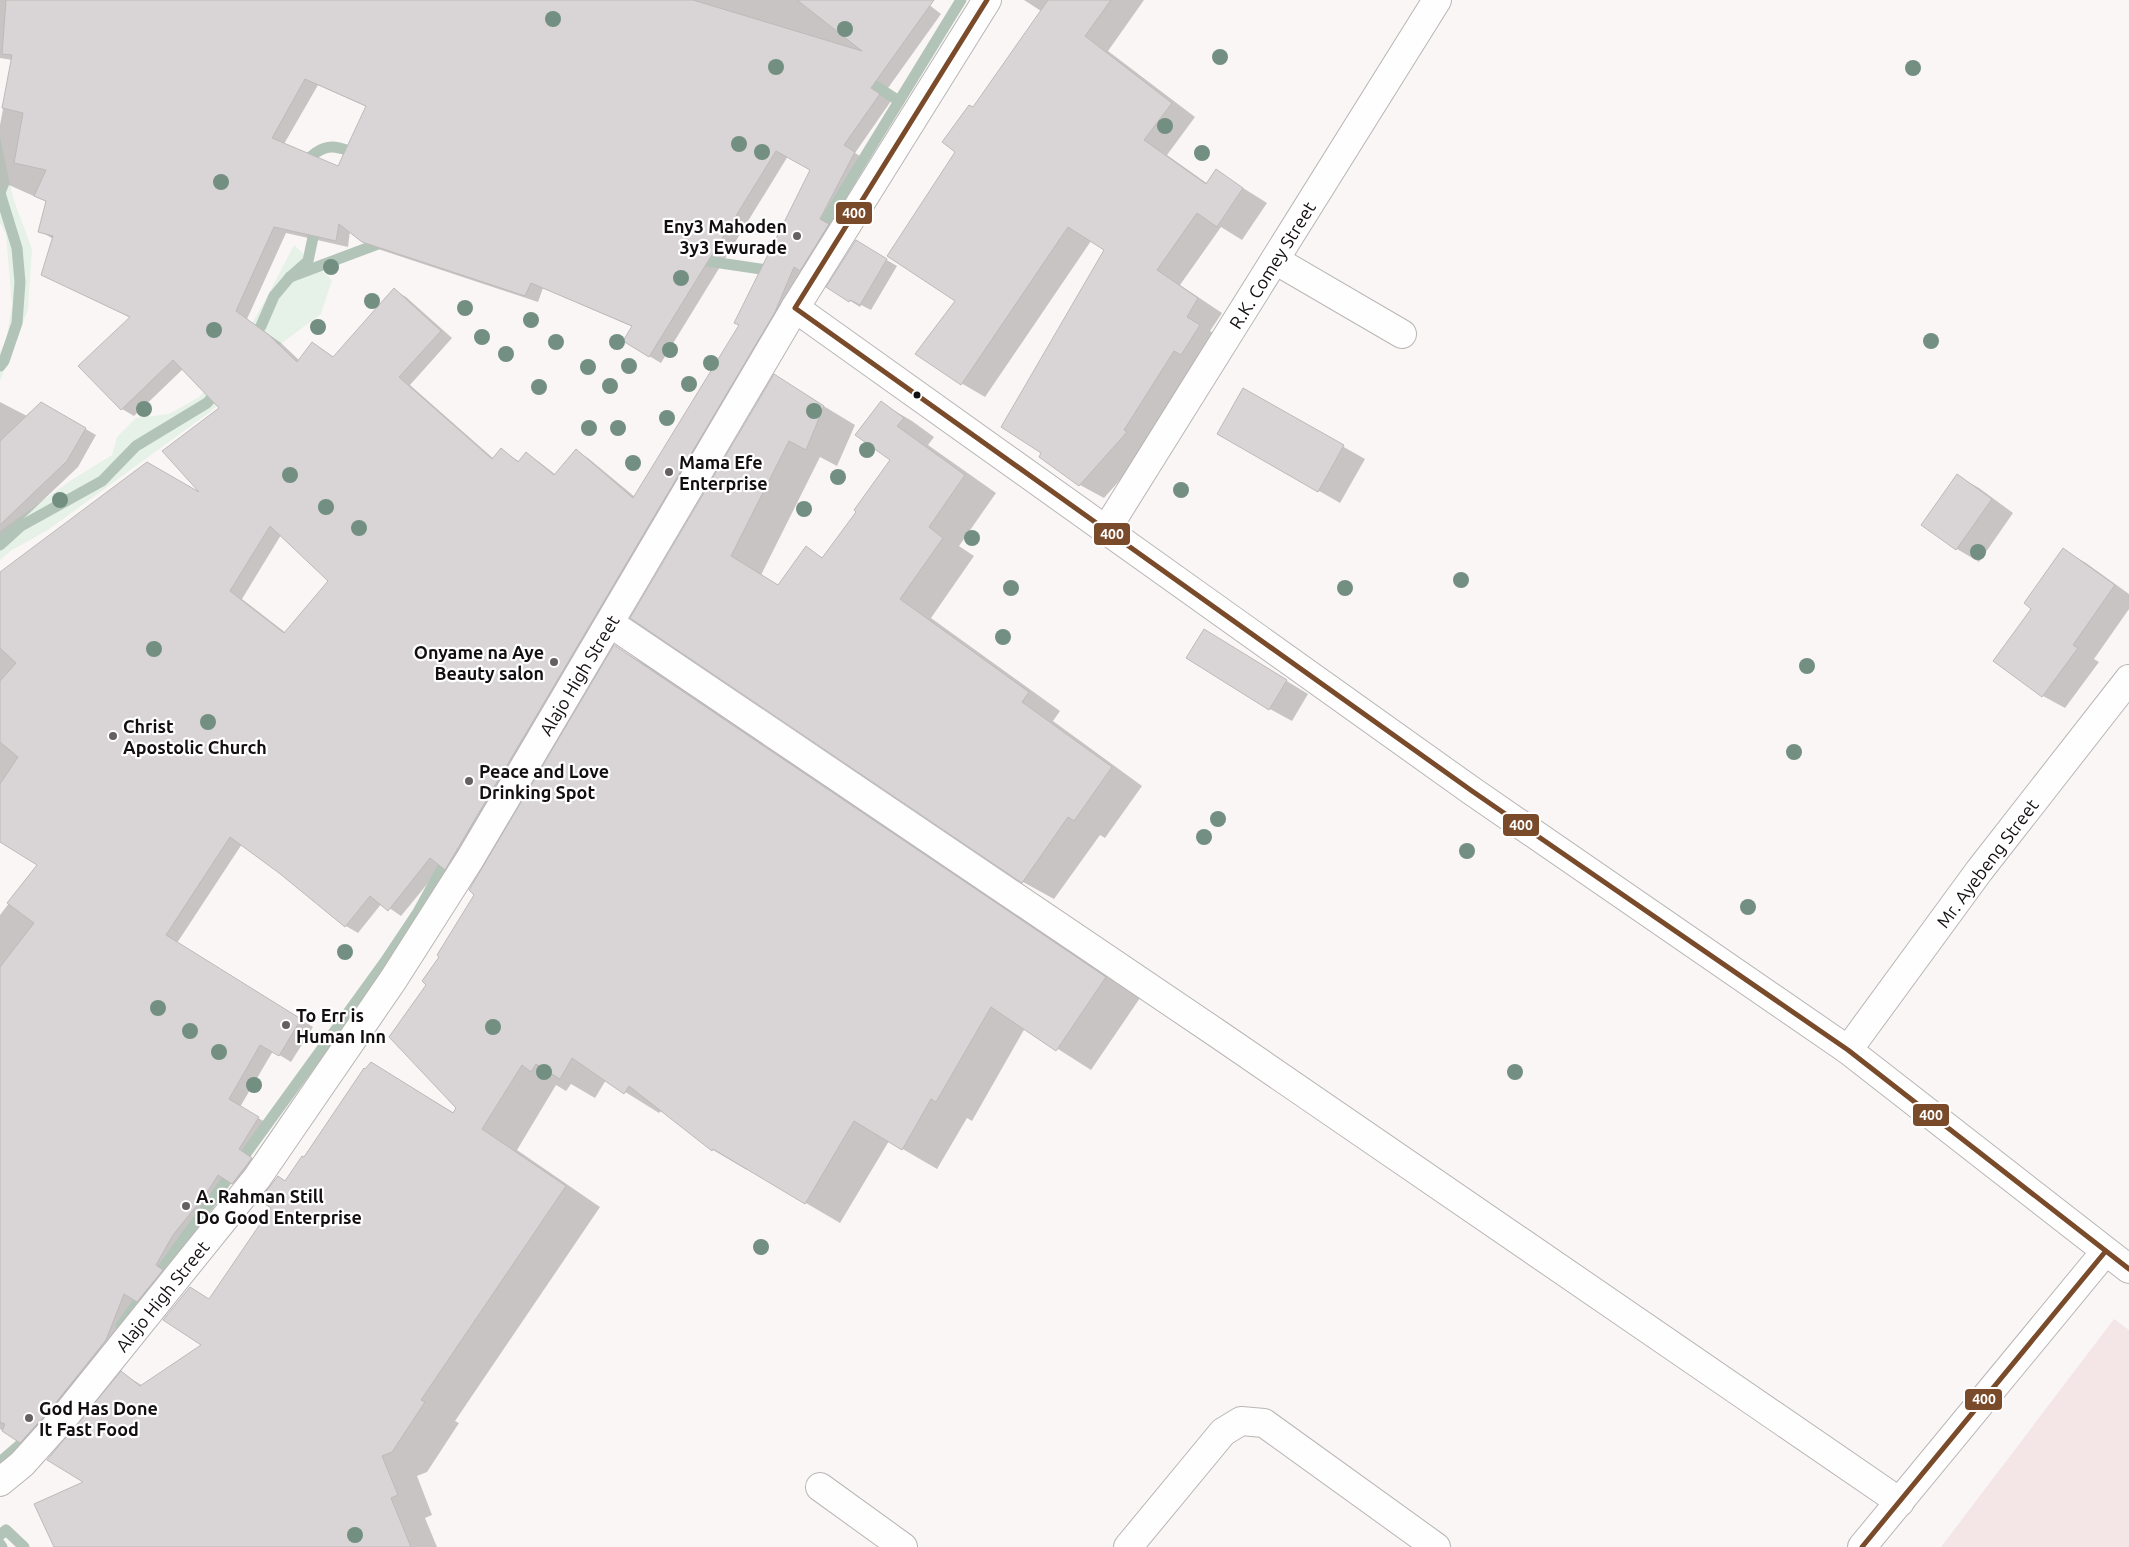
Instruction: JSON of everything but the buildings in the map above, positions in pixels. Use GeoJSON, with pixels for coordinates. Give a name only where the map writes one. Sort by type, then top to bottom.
{"type":"FeatureCollection","features":[{"type":"Feature","properties":{"kind":"street","name":"Alajo High Street"},"geometry":{"type":"LineString","coordinates":[[0,1482],[22,1464],[66,1415],[257,1178],[393,980],[470,860],[795,308],[987,0]]}},
{"type":"Feature","properties":{"kind":"street","name":"R.K. Comey Street"},"geometry":{"type":"LineString","coordinates":[[1106,530],[1437,0]]}},
{"type":"Feature","properties":{"kind":"street"},"geometry":{"type":"LineString","coordinates":[[1275,260],[1402,334]]}},
{"type":"Feature","properties":{"kind":"street"},"geometry":{"type":"LineString","coordinates":[[795,308],[1472,791],[1848,1050],[2129,1269]]}},
{"type":"Feature","properties":{"kind":"street"},"geometry":{"type":"LineString","coordinates":[[610,623],[1218,1034],[1900,1502]]}},
{"type":"Feature","properties":{"kind":"street","name":"Mr. Ayebeng Street"},"geometry":{"type":"LineString","coordinates":[[1848,1050],[1978,872],[2127,685]]}},
{"type":"Feature","properties":{"kind":"street"},"geometry":{"type":"LineString","coordinates":[[1862,1547],[2105,1252]]}},
{"type":"Feature","properties":{"kind":"street"},"geometry":{"type":"LineString","coordinates":[[1128,1547],[1223,1432],[1241,1422],[1264,1423],[1436,1547]]}},
{"type":"Feature","properties":{"kind":"street"},"geometry":{"type":"LineString","coordinates":[[820,1487],[903,1547]]}},
{"type":"Feature","properties":{"kind":"shaded area"},"geometry":{"type":"Polygon","coordinates":[[[0,137],[13,198],[32,249],[28,310],[0,381],[0,352],[6,342],[12,305],[6,234],[0,223],[0,137]]]}},
{"type":"Feature","properties":{"kind":"shaded area"},"geometry":{"type":"Polygon","coordinates":[[[294,245],[332,280],[321,314],[279,345],[240,386],[210,412],[48,530],[12,550],[0,560],[0,531],[70,481],[112,455],[117,437],[136,418],[169,414],[199,397],[226,369],[294,245]]]}},
{"type":"Feature","properties":{"kind":"shaded area"},"geometry":{"type":"Polygon","coordinates":[[[2114,1319],[2129,1330],[2129,1547],[1941,1547],[2114,1319]]]}},
{"type":"Feature","properties":{"kind":"waterway"},"geometry":{"type":"LineString","coordinates":[[817,235],[961,0]]}},
{"type":"Feature","properties":{"kind":"waterway"},"geometry":{"type":"LineString","coordinates":[[865,79],[899,101]]}},
{"type":"Feature","properties":{"kind":"waterway"},"geometry":{"type":"LineString","coordinates":[[304,166],[316,153],[328,147],[360,154]]}},
{"type":"Feature","properties":{"kind":"waterway"},"geometry":{"type":"LineString","coordinates":[[0,193],[17,248],[20,282],[17,323],[4,361],[0,366]]}},
{"type":"Feature","properties":{"kind":"waterway"},"geometry":{"type":"LineString","coordinates":[[250,341],[261,326],[274,296],[290,277],[308,261],[316,223]]}},
{"type":"Feature","properties":{"kind":"waterway"},"geometry":{"type":"LineString","coordinates":[[290,277],[386,241]]}},
{"type":"Feature","properties":{"kind":"waterway"},"geometry":{"type":"LineString","coordinates":[[693,259],[774,271]]}},
{"type":"Feature","properties":{"kind":"waterway"},"geometry":{"type":"LineString","coordinates":[[0,545],[21,526],[102,481],[136,446],[207,403],[220,388]]}},
{"type":"Feature","properties":{"kind":"waterway"},"geometry":{"type":"LineString","coordinates":[[121,1326],[384,963],[418,912],[449,856]]}},
{"type":"Feature","properties":{"kind":"waterway"},"geometry":{"type":"LineString","coordinates":[[49,1415],[67,1391],[80,1381]]}},
{"type":"Feature","properties":{"kind":"waterway"},"geometry":{"type":"LineString","coordinates":[[0,1462],[36,1431]]}},
{"type":"Feature","properties":{"kind":"waterway"},"geometry":{"type":"LineString","coordinates":[[0,1535],[6,1530],[24,1547]]}},
{"type":"Feature","properties":{"kind":"transit line","name":"400"},"geometry":{"type":"LineString","coordinates":[[987,0],[795,308],[1472,791],[1848,1050],[2129,1269]]}},
{"type":"Feature","properties":{"kind":"transit line","name":"400"},"geometry":{"type":"LineString","coordinates":[[1862,1547],[2105,1252]]}},
{"type":"Feature","properties":{"kind":"place","name":"Eny3 Mahoden 3y3 Ewurade"},"geometry":{"type":"Point","coordinates":[797,236]}},
{"type":"Feature","properties":{"kind":"place","name":"Mama Efe Enterprise"},"geometry":{"type":"Point","coordinates":[669,472]}},
{"type":"Feature","properties":{"kind":"place","name":"Onyame na Aye Beauty salon"},"geometry":{"type":"Point","coordinates":[554,662]}},
{"type":"Feature","properties":{"kind":"place","name":"Christ Apostolic Church"},"geometry":{"type":"Point","coordinates":[113,736]}},
{"type":"Feature","properties":{"kind":"place","name":"Peace and Love Drinking Spot"},"geometry":{"type":"Point","coordinates":[469,781]}},
{"type":"Feature","properties":{"kind":"place","name":"To Err is Human Inn"},"geometry":{"type":"Point","coordinates":[286,1025]}},
{"type":"Feature","properties":{"kind":"place","name":"A. Rahman Still Do Good Enterprise"},"geometry":{"type":"Point","coordinates":[186,1206]}},
{"type":"Feature","properties":{"kind":"place","name":"God Has Done It Fast Food"},"geometry":{"type":"Point","coordinates":[29,1418]}}]}
